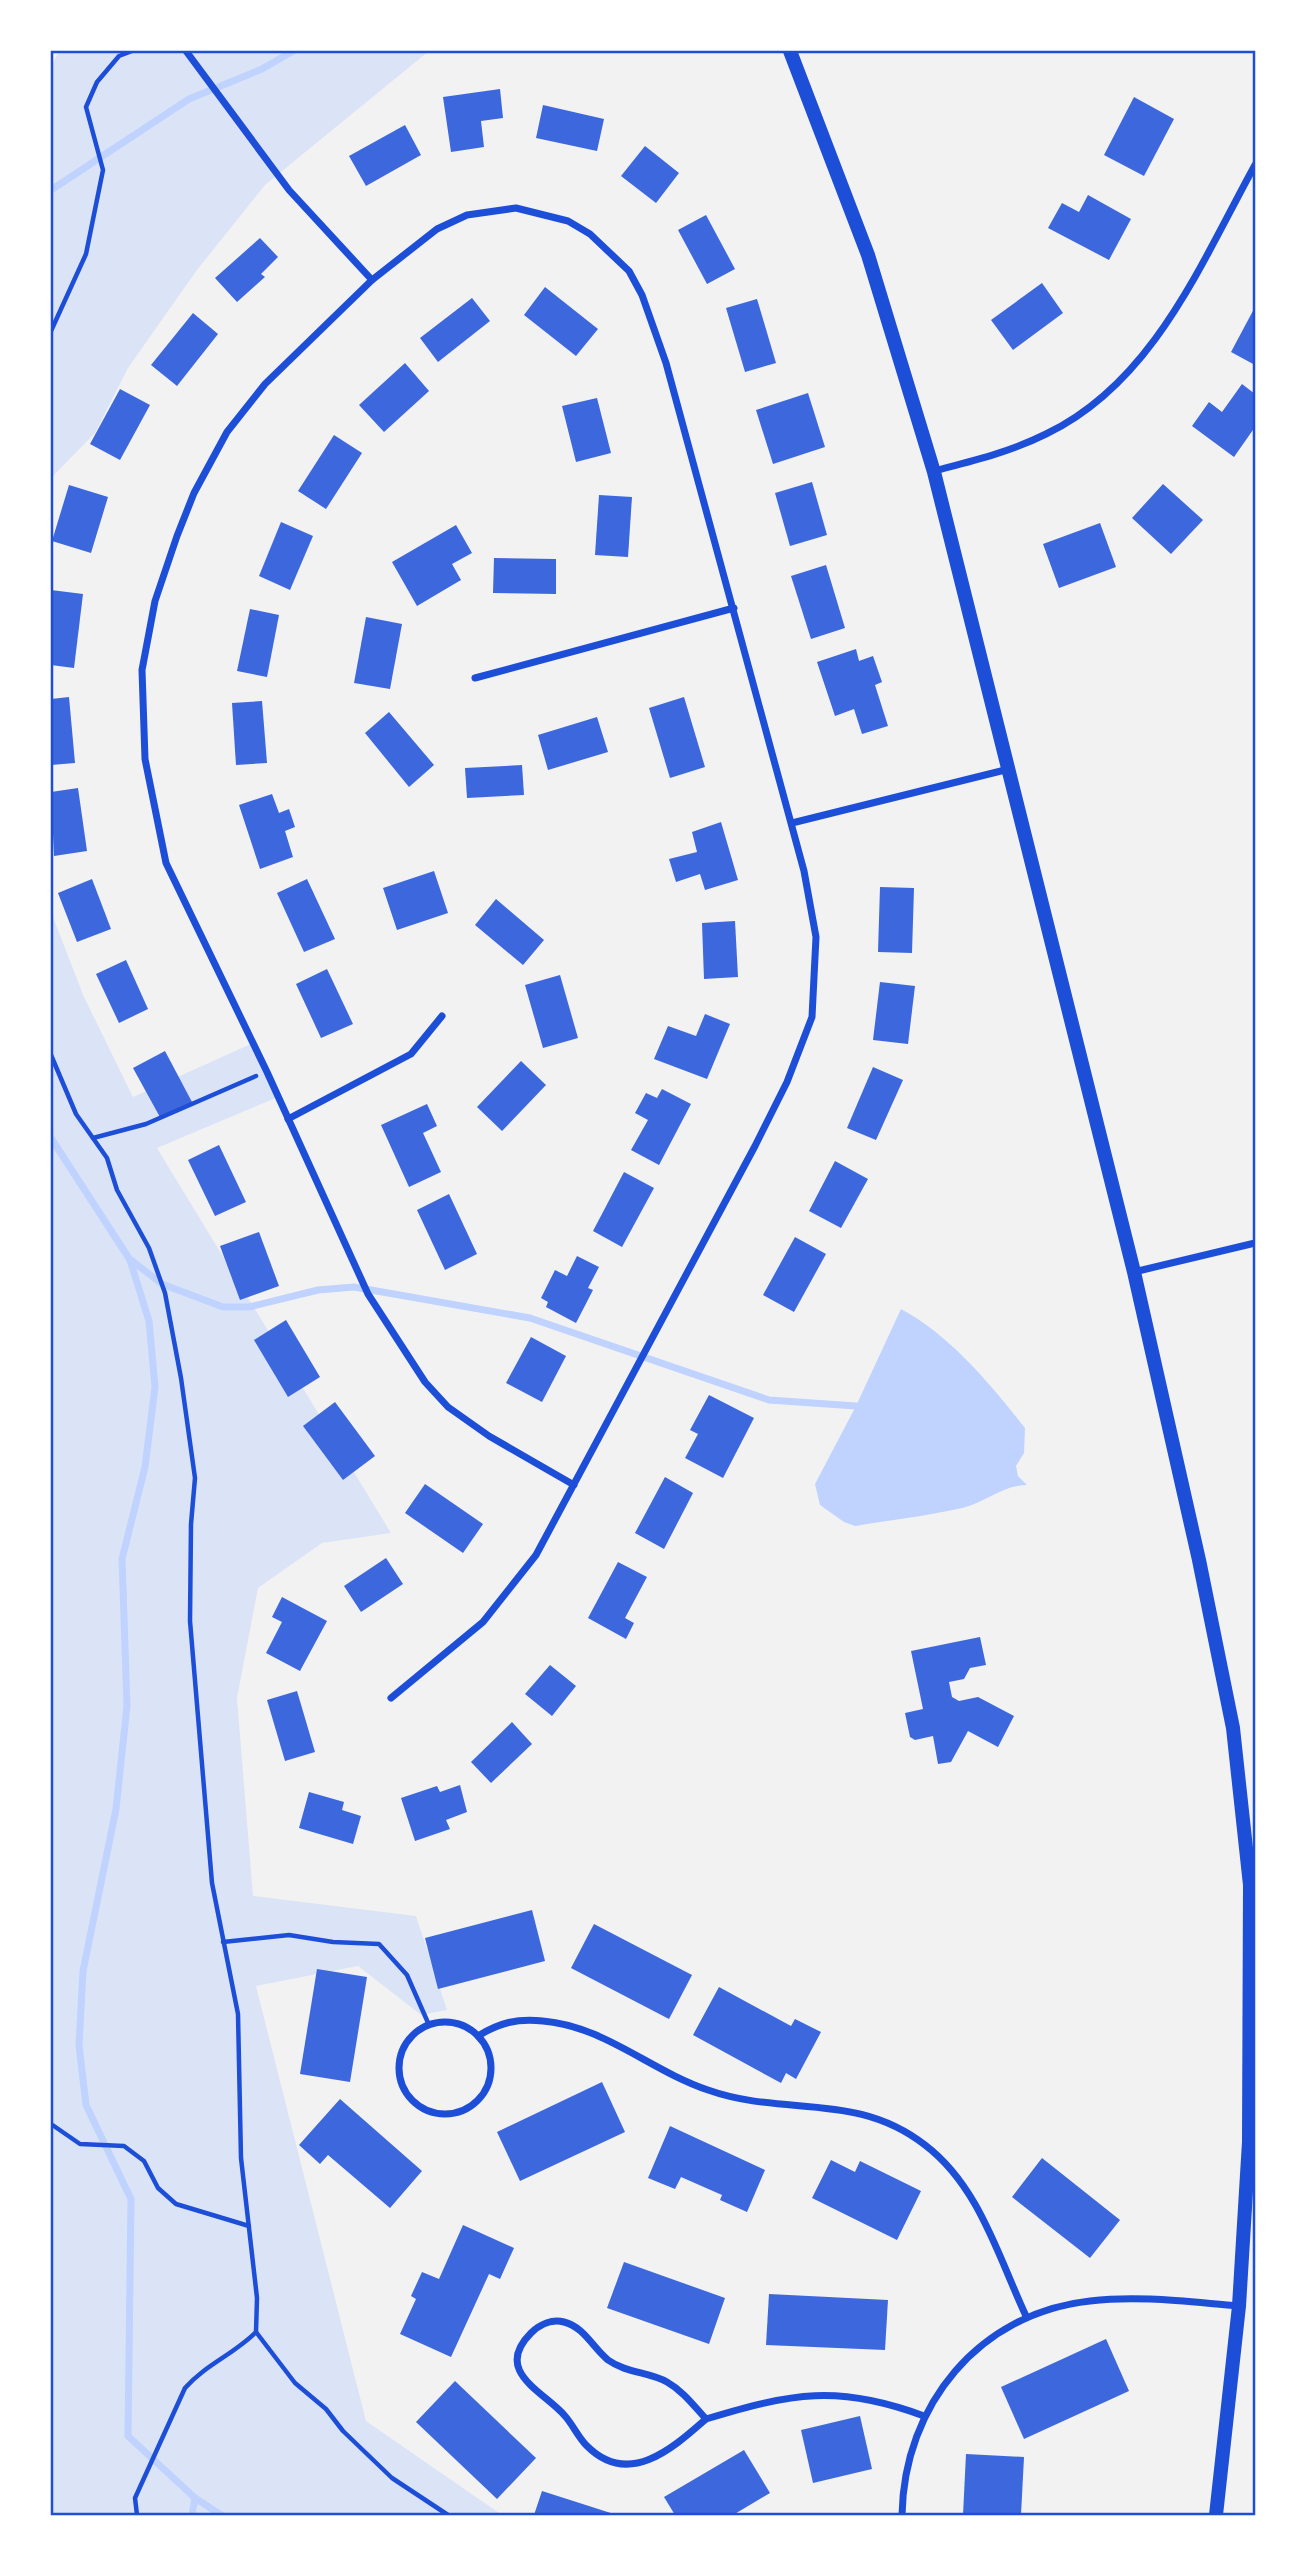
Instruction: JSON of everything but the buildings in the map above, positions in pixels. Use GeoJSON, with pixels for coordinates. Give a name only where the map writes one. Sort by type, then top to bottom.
{"type":"FeatureCollection","features":[{"type":"Feature","properties":{"kind":"main road"},"geometry":{"type":"LineString","coordinates":[[790,51],[867,255],[934,472],[1134,1272],[1219,1653],[1233,1728],[1249,1862],[1252,1966],[1250,2141],[1239,2306],[1216,2515]]}},
{"type":"Feature","properties":{"kind":"street"},"geometry":{"type":"LineString","coordinates":[[186,51],[289,190],[372,280]]}},
{"type":"Feature","properties":{"kind":"street"},"geometry":{"type":"LineString","coordinates":[[934,472],[1006,451],[1048,433],[1089,407],[1131,370],[1159,334],[1183,295],[1255,165]]}},
{"type":"Feature","properties":{"kind":"street"},"geometry":{"type":"LineString","coordinates":[[391,1698],[483,1622],[536,1555],[575,1485],[755,1146],[787,1082],[812,1017],[816,937],[792,823],[666,363],[646,307],[629,271],[609,249],[568,221],[542,212],[516,208],[467,215],[437,229],[372,280],[265,384],[228,432],[194,493],[155,601],[142,670],[145,759],[166,863],[267,1072],[368,1294],[425,1382],[448,1407],[489,1436],[575,1485]]}},
{"type":"Feature","properties":{"kind":"street"},"geometry":{"type":"LineString","coordinates":[[475,678],[734,608]]}},
{"type":"Feature","properties":{"kind":"street"},"geometry":{"type":"LineString","coordinates":[[792,823],[1009,769]]}},
{"type":"Feature","properties":{"kind":"street"},"geometry":{"type":"LineString","coordinates":[[288,1119],[411,1054],[442,1016]]}},
{"type":"Feature","properties":{"kind":"street"},"geometry":{"type":"LineString","coordinates":[[1134,1272],[1255,1243]]}},
{"type":"Feature","properties":{"kind":"street"},"geometry":{"type":"LineString","coordinates":[[478,2036],[498,2024],[544,2021],[608,2039],[670,2075],[711,2092],[776,2106],[845,2109],[898,2127],[943,2160],[971,2194],[1026,2316]]}},
{"type":"Feature","properties":{"kind":"street"},"geometry":{"type":"LineString","coordinates":[[455,2023],[478,2036],[487,2049],[491,2063],[485,2092],[463,2111],[449,2115],[434,2114],[420,2108],[409,2098],[398,2071],[406,2043],[429,2025],[455,2023]]}},
{"type":"Feature","properties":{"kind":"street"},"geometry":{"type":"LineString","coordinates":[[902,2515],[909,2462],[924,2416],[966,2358],[1026,2316],[1090,2301],[1146,2298],[1239,2306]]}},
{"type":"Feature","properties":{"kind":"street"},"geometry":{"type":"LineString","coordinates":[[706,2419],[668,2382],[609,2361],[579,2329],[565,2322],[552,2321],[538,2327],[520,2350],[518,2365],[523,2379],[566,2417],[588,2447],[603,2457],[634,2464],[665,2454],[706,2419],[775,2400],[831,2394],[883,2401],[924,2416]]}},
{"type":"Feature","properties":{"kind":"path"},"geometry":{"type":"LineString","coordinates":[[51,331],[86,254],[103,170],[86,107],[97,82],[119,56],[132,51]]}},
{"type":"Feature","properties":{"kind":"path"},"geometry":{"type":"LineString","coordinates":[[51,1055],[76,1114],[107,1158],[117,1190],[149,1248],[165,1293],[181,1378],[195,1478],[191,1524],[190,1621],[212,1883],[238,2014],[238,2110],[257,2298],[256,2332],[295,2383],[326,2409],[343,2431],[392,2478],[448,2515]]}},
{"type":"Feature","properties":{"kind":"path"},"geometry":{"type":"LineString","coordinates":[[93,1138],[146,1124],[267,1072]]}},
{"type":"Feature","properties":{"kind":"path"},"geometry":{"type":"LineString","coordinates":[[223,1942],[289,1936],[379,1944],[407,1975],[429,2025]]}},
{"type":"Feature","properties":{"kind":"path"},"geometry":{"type":"LineString","coordinates":[[51,2124],[80,2144],[121,2146],[144,2161],[158,2188],[176,2204],[249,2226]]}},
{"type":"Feature","properties":{"kind":"path"},"geometry":{"type":"LineString","coordinates":[[137,2515],[135,2498],[185,2388],[196,2375],[238,2350],[256,2332]]}},
{"type":"Feature","properties":{"kind":"shaded area"},"geometry":{"type":"Polygon","coordinates":[[[59,51],[429,51],[265,185],[197,270],[128,368],[95,433],[51,478],[51,67],[59,51]]]}},
{"type":"Feature","properties":{"kind":"shaded area"},"geometry":{"type":"Polygon","coordinates":[[[51,912],[84,997],[133,1097],[253,1043],[278,1097],[157,1148],[391,1533],[322,1543],[258,1588],[237,1698],[253,1896],[416,1916],[447,2010],[421,2015],[358,1966],[256,1986],[366,2421],[502,2515],[51,2515],[51,912]]]}},
{"type":"Feature","properties":{"kind":"water"},"geometry":{"type":"Polygon","coordinates":[[[901,1309],[937,1333],[969,1362],[1025,1428],[1024,1453],[1016,1466],[1018,1476],[1027,1485],[1010,1488],[962,1508],[855,1526],[844,1522],[820,1505],[815,1484],[856,1406],[901,1309]]]}},
{"type":"Feature","properties":{"kind":"waterway"},"geometry":{"type":"LineString","coordinates":[[51,190],[189,99],[262,69],[293,51]]}},
{"type":"Feature","properties":{"kind":"waterway"},"geometry":{"type":"LineString","coordinates":[[51,1138],[130,1260],[149,1321],[155,1387],[145,1467],[122,1559],[127,1706],[116,1809],[83,1971],[79,2045],[86,2105],[131,2199],[128,2436],[195,2498],[221,2515]]}},
{"type":"Feature","properties":{"kind":"waterway"},"geometry":{"type":"LineString","coordinates":[[131,1260],[162,1284],[223,1307],[249,1307],[318,1290],[354,1287],[530,1318],[769,1400],[856,1406],[863,1411]]}},
{"type":"Feature","properties":{"kind":"waterway"},"geometry":{"type":"LineString","coordinates":[[192,2515],[195,2498]]}}]}
